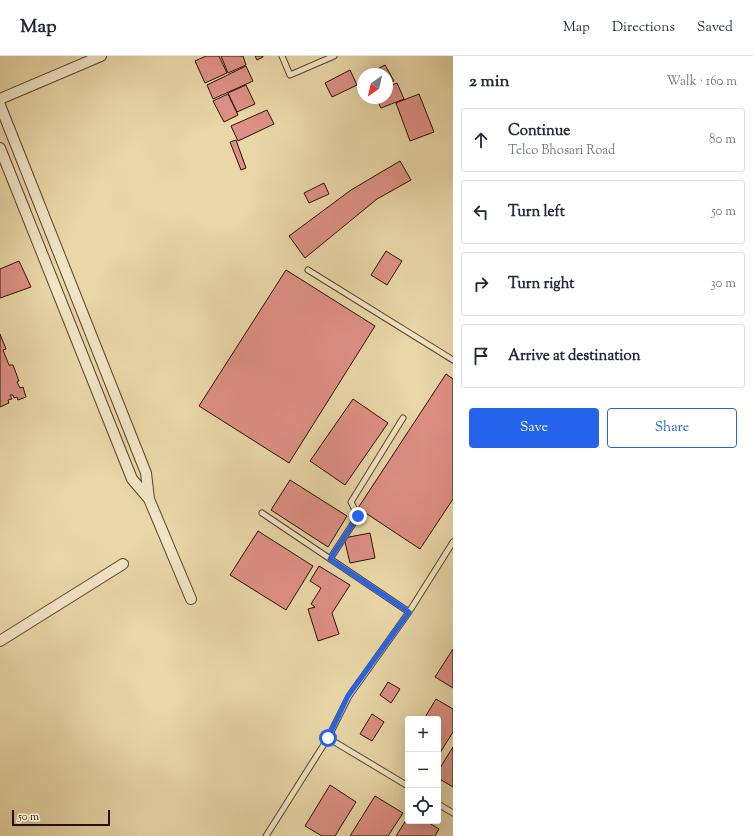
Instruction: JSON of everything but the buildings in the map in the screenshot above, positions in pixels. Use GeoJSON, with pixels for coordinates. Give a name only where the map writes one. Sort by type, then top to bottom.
{"type":"FeatureCollection","features":[{"type":"Feature","properties":{"kind":"street"},"geometry":{"type":"LineString","coordinates":[[0,99],[96,57]]}},
{"type":"Feature","properties":{"kind":"street"},"geometry":{"type":"LineString","coordinates":[[0,105],[146,473],[149,500]]}},
{"type":"Feature","properties":{"kind":"street"},"geometry":{"type":"LineString","coordinates":[[0,148],[132,479],[149,500],[191,598]]}},
{"type":"Feature","properties":{"kind":"street"},"geometry":{"type":"LineString","coordinates":[[0,641],[123,564]]}},
{"type":"Feature","properties":{"kind":"lane"},"geometry":{"type":"LineString","coordinates":[[282,56],[290,75],[334,56]]}},
{"type":"Feature","properties":{"kind":"lane"},"geometry":{"type":"LineString","coordinates":[[308,270],[453,360]]}},
{"type":"Feature","properties":{"kind":"lane"},"geometry":{"type":"LineString","coordinates":[[330,559],[358,516],[351,502],[403,418]]}},
{"type":"Feature","properties":{"kind":"lane"},"geometry":{"type":"LineString","coordinates":[[262,513],[409,612]]}},
{"type":"Feature","properties":{"kind":"lane"},"geometry":{"type":"LineString","coordinates":[[266,836],[328,738],[348,696],[409,612],[453,542]]}},
{"type":"Feature","properties":{"kind":"lane"},"geometry":{"type":"LineString","coordinates":[[328,738],[405,784]]}},
{"type":"Feature","properties":{"kind":"lane"},"geometry":{"type":"LineString","coordinates":[[441,806],[453,813]]}},
{"type":"Feature","properties":{"kind":"route"},"geometry":{"type":"LineString","coordinates":[[328,738],[348,696],[409,612],[330,559],[358,516]]}}]}
